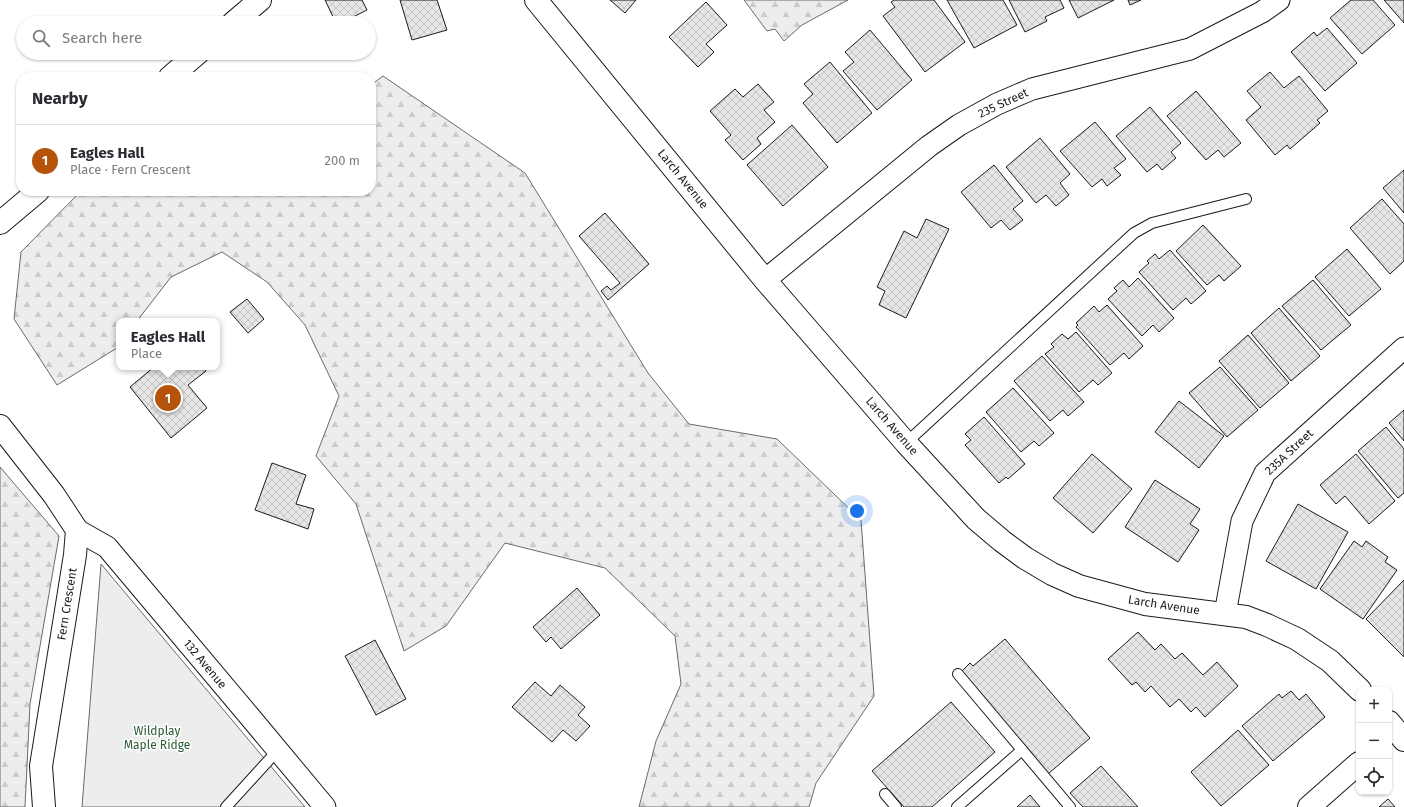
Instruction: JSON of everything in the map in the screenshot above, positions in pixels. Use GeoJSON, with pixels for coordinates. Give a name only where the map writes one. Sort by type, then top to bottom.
{"type":"FeatureCollection","features":[{"type":"Feature","properties":{"kind":"street"},"geometry":{"type":"LineString","coordinates":[[241,16],[260,0]]}},
{"type":"Feature","properties":{"kind":"street","name":"Larch Avenue"},"geometry":{"type":"LineString","coordinates":[[536,0],[765,280],[906,443],[976,519],[1002,541],[1025,558],[1052,574],[1079,586],[1145,604],[1246,617],[1267,625],[1297,639],[1330,662],[1357,687]]}},
{"type":"Feature","properties":{"kind":"street","name":"235 Street"},"geometry":{"type":"LineString","coordinates":[[765,280],[929,146],[959,125],[997,104],[1032,89],[1190,48],[1262,12],[1279,0]]}},
{"type":"Feature","properties":{"kind":"street"},"geometry":{"type":"LineString","coordinates":[[176,72],[190,60]]}},
{"type":"Feature","properties":{"kind":"street"},"geometry":{"type":"LineString","coordinates":[[0,223],[32,196]]}},
{"type":"Feature","properties":{"kind":"street","name":"235A Street"},"geometry":{"type":"LineString","coordinates":[[1224,614],[1242,521],[1265,473],[1404,348]]}},
{"type":"Feature","properties":{"kind":"street"},"geometry":{"type":"LineString","coordinates":[[0,426],[54,495],[77,530]]}},
{"type":"Feature","properties":{"kind":"street","name":"132 Avenue"},"geometry":{"type":"LineString","coordinates":[[77,530],[107,547],[325,807]]}},
{"type":"Feature","properties":{"kind":"street","name":"Fern Crescent"},"geometry":{"type":"LineString","coordinates":[[44,807],[41,766],[75,555],[77,530]]}},
{"type":"Feature","properties":{"kind":"street"},"geometry":{"type":"LineString","coordinates":[[1309,807],[1356,766]]}},
{"type":"Feature","properties":{"kind":"lane"},"geometry":{"type":"LineString","coordinates":[[906,443],[1134,233],[1152,223],[1246,199]]}},
{"type":"Feature","properties":{"kind":"lane"},"geometry":{"type":"LineString","coordinates":[[958,674],[1070,807]]}},
{"type":"Feature","properties":{"kind":"lane"},"geometry":{"type":"LineString","coordinates":[[226,807],[278,750]]}},
{"type":"Feature","properties":{"kind":"lane"},"geometry":{"type":"LineString","coordinates":[[956,807],[1022,750]]}},
{"type":"Feature","properties":{"kind":"lane"},"geometry":{"type":"LineString","coordinates":[[885,794],[896,807]]}},
{"type":"Feature","properties":{"kind":"green space"},"geometry":{"type":"Polygon","coordinates":[[[744,0],[848,0],[802,25],[784,41],[775,29],[767,31],[744,0]]]}},
{"type":"Feature","properties":{"kind":"green space"},"geometry":{"type":"Polygon","coordinates":[[[383,76],[525,173],[648,373],[689,424],[777,439],[861,520],[874,696],[816,783],[809,807],[639,807],[656,741],[681,684],[675,636],[605,568],[505,543],[446,626],[404,651],[356,504],[316,456],[339,396],[305,325],[267,282],[222,252],[171,277],[139,318],[116,318],[116,349],[57,385],[14,319],[21,252],[76,196],[376,196],[376,81],[383,76]]]}},
{"type":"Feature","properties":{"kind":"green space"},"geometry":{"type":"Polygon","coordinates":[[[0,467],[59,536],[30,704],[25,807],[0,807],[0,467]]]}},
{"type":"Feature","properties":{"kind":"green space","name":"Wildplay Maple Ridge"},"geometry":{"type":"Polygon","coordinates":[[[101,564],[305,807],[82,807],[101,564]]]}},
{"type":"Feature","properties":{"kind":"building"},"geometry":{"type":"Polygon","coordinates":[[[325,0],[362,0],[367,10],[355,16],[333,16],[325,0]]]}},
{"type":"Feature","properties":{"kind":"building"},"geometry":{"type":"Polygon","coordinates":[[[400,0],[437,0],[447,30],[412,40],[400,0]]]}},
{"type":"Feature","properties":{"kind":"building"},"geometry":{"type":"Polygon","coordinates":[[[610,0],[636,0],[625,13],[610,0]]]}},
{"type":"Feature","properties":{"kind":"building"},"geometry":{"type":"Polygon","coordinates":[[[894,0],[934,0],[965,42],[925,72],[883,16],[895,7],[891,2],[894,0]]]}},
{"type":"Feature","properties":{"kind":"building"},"geometry":{"type":"Polygon","coordinates":[[[947,0],[1003,0],[1017,25],[974,48],[947,0]]]}},
{"type":"Feature","properties":{"kind":"building"},"geometry":{"type":"Polygon","coordinates":[[[1009,0],[1060,0],[1064,8],[1045,17],[1047,21],[1025,32],[1009,0]]]}},
{"type":"Feature","properties":{"kind":"building"},"geometry":{"type":"Polygon","coordinates":[[[1069,0],[1114,0],[1078,18],[1069,0]]]}},
{"type":"Feature","properties":{"kind":"building"},"geometry":{"type":"Polygon","coordinates":[[[1128,0],[1141,0],[1130,5],[1128,0]]]}},
{"type":"Feature","properties":{"kind":"building"},"geometry":{"type":"Polygon","coordinates":[[[1351,0],[1373,0],[1395,25],[1362,54],[1330,18],[1351,0]]]}},
{"type":"Feature","properties":{"kind":"building"},"geometry":{"type":"Polygon","coordinates":[[[1384,0],[1404,0],[1404,23],[1384,0]]]}},
{"type":"Feature","properties":{"kind":"building"},"geometry":{"type":"Polygon","coordinates":[[[706,2],[727,25],[706,44],[714,52],[698,67],[669,37],[706,2]]]}},
{"type":"Feature","properties":{"kind":"building"},"geometry":{"type":"Polygon","coordinates":[[[1327,28],[1357,63],[1325,91],[1291,52],[1314,32],[1317,36],[1327,28]]]}},
{"type":"Feature","properties":{"kind":"building"},"geometry":{"type":"Polygon","coordinates":[[[870,30],[912,80],[877,110],[843,71],[854,62],[845,52],[870,30]]]}},
{"type":"Feature","properties":{"kind":"building"},"geometry":{"type":"Polygon","coordinates":[[[830,62],[872,113],[837,143],[803,103],[813,94],[804,84],[830,62]]]}},
{"type":"Feature","properties":{"kind":"building"},"geometry":{"type":"Polygon","coordinates":[[[1270,72],[1284,88],[1299,76],[1328,111],[1317,120],[1320,123],[1290,149],[1287,145],[1275,155],[1246,120],[1261,107],[1247,91],[1270,72]]]}},
{"type":"Feature","properties":{"kind":"building"},"geometry":{"type":"Polygon","coordinates":[[[758,84],[774,102],[764,110],[775,122],[757,138],[761,144],[743,160],[725,140],[731,135],[710,111],[735,89],[743,97],[758,84]]]}},
{"type":"Feature","properties":{"kind":"building"},"geometry":{"type":"Polygon","coordinates":[[[1196,91],[1241,143],[1224,157],[1218,150],[1206,160],[1167,116],[1196,91]]]}},
{"type":"Feature","properties":{"kind":"building"},"geometry":{"type":"Polygon","coordinates":[[[1150,107],[1181,143],[1171,152],[1176,158],[1162,170],[1157,164],[1147,172],[1116,136],[1150,107]]]}},
{"type":"Feature","properties":{"kind":"building"},"geometry":{"type":"Polygon","coordinates":[[[1095,122],[1126,159],[1114,168],[1121,175],[1107,186],[1102,179],[1092,187],[1060,151],[1095,122]]]}},
{"type":"Feature","properties":{"kind":"building"},"geometry":{"type":"Polygon","coordinates":[[[792,125],[828,167],[783,206],[747,165],[792,125]]]}},
{"type":"Feature","properties":{"kind":"building"},"geometry":{"type":"Polygon","coordinates":[[[1040,138],[1070,174],[1060,183],[1069,195],[1056,206],[1046,195],[1036,203],[1006,167],[1040,138]]]}},
{"type":"Feature","properties":{"kind":"building"},"geometry":{"type":"Polygon","coordinates":[[[994,165],[1023,201],[1013,209],[1023,220],[1010,230],[1001,220],[991,228],[961,192],[994,165]]]}},
{"type":"Feature","properties":{"kind":"building"},"geometry":{"type":"Polygon","coordinates":[[[1404,170],[1404,213],[1383,188],[1404,170]]]}},
{"type":"Feature","properties":{"kind":"building"},"geometry":{"type":"Polygon","coordinates":[[[1382,199],[1404,224],[1404,261],[1390,274],[1350,228],[1382,199]]]}},
{"type":"Feature","properties":{"kind":"building"},"geometry":{"type":"Polygon","coordinates":[[[605,213],[649,264],[608,300],[601,291],[607,286],[611,290],[620,283],[579,236],[605,213]]]}},
{"type":"Feature","properties":{"kind":"building"},"geometry":{"type":"Polygon","coordinates":[[[926,219],[949,229],[906,318],[879,305],[885,291],[877,287],[904,231],[917,238],[926,219]]]}},
{"type":"Feature","properties":{"kind":"building"},"geometry":{"type":"Polygon","coordinates":[[[1203,225],[1241,266],[1224,281],[1219,275],[1207,285],[1176,251],[1203,225]]]}},
{"type":"Feature","properties":{"kind":"building"},"geometry":{"type":"Polygon","coordinates":[[[1347,249],[1381,289],[1349,316],[1315,277],[1347,249]]]}},
{"type":"Feature","properties":{"kind":"building"},"geometry":{"type":"Polygon","coordinates":[[[1170,250],[1206,291],[1191,304],[1186,298],[1173,310],[1139,272],[1149,263],[1147,261],[1155,254],[1159,259],[1170,250]]]}},
{"type":"Feature","properties":{"kind":"building"},"geometry":{"type":"Polygon","coordinates":[[[1138,278],[1174,318],[1159,332],[1153,325],[1142,336],[1108,299],[1117,291],[1114,288],[1123,280],[1129,287],[1138,278]]]}},
{"type":"Feature","properties":{"kind":"building"},"geometry":{"type":"Polygon","coordinates":[[[1313,280],[1351,325],[1321,350],[1282,306],[1313,280]]]}},
{"type":"Feature","properties":{"kind":"building"},"geometry":{"type":"Polygon","coordinates":[[[247,299],[264,319],[248,333],[230,312],[247,299]]]}},
{"type":"Feature","properties":{"kind":"building"},"geometry":{"type":"Polygon","coordinates":[[[1107,305],[1143,346],[1129,359],[1124,353],[1110,365],[1076,327],[1078,325],[1076,323],[1094,306],[1099,312],[1107,305]]]}},
{"type":"Feature","properties":{"kind":"building"},"geometry":{"type":"Polygon","coordinates":[[[1279,308],[1320,356],[1291,381],[1251,333],[1279,308]]]}},
{"type":"Feature","properties":{"kind":"building"},"geometry":{"type":"Polygon","coordinates":[[[1076,332],[1112,373],[1098,385],[1093,380],[1079,392],[1045,354],[1054,347],[1051,344],[1062,334],[1068,339],[1076,332]]]}},
{"type":"Feature","properties":{"kind":"building"},"geometry":{"type":"Polygon","coordinates":[[[1248,335],[1289,383],[1260,408],[1219,361],[1248,335]]]}},
{"type":"Feature","properties":{"kind":"building"},"geometry":{"type":"Polygon","coordinates":[[[1042,356],[1084,402],[1068,416],[1063,410],[1050,421],[1014,381],[1042,356]]]}},
{"type":"Feature","properties":{"kind":"building"},"geometry":{"type":"Polygon","coordinates":[[[1220,367],[1258,410],[1227,437],[1189,393],[1220,367]]]}},
{"type":"Feature","properties":{"kind":"building"},"geometry":{"type":"Polygon","coordinates":[[[150,370],[205,370],[206,371],[188,385],[207,408],[171,438],[130,387],[150,370]]]}},
{"type":"Feature","properties":{"kind":"building"},"geometry":{"type":"Polygon","coordinates":[[[1013,388],[1054,433],[1039,446],[1034,441],[1021,452],[986,412],[1013,388]]]}},
{"type":"Feature","properties":{"kind":"building"},"geometry":{"type":"Polygon","coordinates":[[[1179,401],[1224,436],[1199,468],[1155,432],[1179,401]]]}},
{"type":"Feature","properties":{"kind":"building"},"geometry":{"type":"Polygon","coordinates":[[[1404,410],[1404,441],[1389,423],[1404,410]]]}},
{"type":"Feature","properties":{"kind":"building"},"geometry":{"type":"Polygon","coordinates":[[[984,417],[1025,464],[1008,479],[1006,477],[999,483],[965,445],[971,440],[965,434],[984,417]]]}},
{"type":"Feature","properties":{"kind":"building"},"geometry":{"type":"Polygon","coordinates":[[[1386,427],[1404,449],[1404,493],[1398,498],[1358,451],[1386,427]]]}},
{"type":"Feature","properties":{"kind":"building"},"geometry":{"type":"Polygon","coordinates":[[[1092,454],[1132,489],[1093,533],[1053,498],[1092,454]]]}},
{"type":"Feature","properties":{"kind":"building"},"geometry":{"type":"Polygon","coordinates":[[[1356,454],[1395,501],[1369,524],[1345,496],[1336,504],[1320,485],[1356,454]]]}},
{"type":"Feature","properties":{"kind":"building"},"geometry":{"type":"Polygon","coordinates":[[[272,463],[306,475],[296,504],[314,509],[308,529],[255,510],[272,463]]]}},
{"type":"Feature","properties":{"kind":"building"},"geometry":{"type":"Polygon","coordinates":[[[1155,480],[1200,509],[1190,524],[1199,530],[1178,562],[1125,527],[1155,480]]]}},
{"type":"Feature","properties":{"kind":"building"},"geometry":{"type":"Polygon","coordinates":[[[1298,504],[1348,532],[1316,589],[1266,561],[1298,504]]]}},
{"type":"Feature","properties":{"kind":"building"},"geometry":{"type":"Polygon","coordinates":[[[1354,541],[1362,547],[1366,541],[1388,557],[1385,562],[1397,570],[1363,619],[1320,589],[1354,541]]]}},
{"type":"Feature","properties":{"kind":"building"},"geometry":{"type":"Polygon","coordinates":[[[1404,580],[1404,657],[1366,619],[1404,580]]]}},
{"type":"Feature","properties":{"kind":"building"},"geometry":{"type":"Polygon","coordinates":[[[577,588],[600,615],[561,649],[551,637],[546,642],[533,627],[577,588]]]}},
{"type":"Feature","properties":{"kind":"building"},"geometry":{"type":"Polygon","coordinates":[[[1138,632],[1155,650],[1161,644],[1175,659],[1182,653],[1203,675],[1217,662],[1238,686],[1205,717],[1196,707],[1191,712],[1179,699],[1170,707],[1151,686],[1145,692],[1136,682],[1132,685],[1108,659],[1138,632]]]}},
{"type":"Feature","properties":{"kind":"building"},"geometry":{"type":"Polygon","coordinates":[[[1005,639],[1090,738],[1048,774],[961,672],[970,663],[973,666],[1005,639]]]}},
{"type":"Feature","properties":{"kind":"building"},"geometry":{"type":"Polygon","coordinates":[[[375,640],[406,699],[376,715],[345,656],[375,640]]]}},
{"type":"Feature","properties":{"kind":"building"},"geometry":{"type":"Polygon","coordinates":[[[535,682],[551,696],[560,685],[585,707],[578,715],[590,726],[576,741],[563,730],[552,742],[512,707],[535,682]]]}},
{"type":"Feature","properties":{"kind":"building"},"geometry":{"type":"Polygon","coordinates":[[[1291,691],[1299,700],[1306,694],[1325,717],[1273,761],[1242,726],[1279,694],[1282,698],[1291,691]]]}},
{"type":"Feature","properties":{"kind":"building"},"geometry":{"type":"Polygon","coordinates":[[[951,702],[995,752],[932,807],[904,807],[872,771],[951,702]]]}},
{"type":"Feature","properties":{"kind":"building"},"geometry":{"type":"Polygon","coordinates":[[[1238,730],[1269,765],[1221,806],[1191,772],[1238,730]]]}},
{"type":"Feature","properties":{"kind":"building"},"geometry":{"type":"Polygon","coordinates":[[[1101,766],[1138,807],[1083,807],[1070,793],[1101,766]]]}},
{"type":"Feature","properties":{"kind":"building"},"geometry":{"type":"Polygon","coordinates":[[[1030,795],[1040,807],[1017,807],[1030,795]]]}},
{"type":"Feature","properties":{"kind":"building"},"geometry":{"type":"Polygon","coordinates":[[[1388,799],[1395,807],[1379,807],[1388,799]]]}},
{"type":"Feature","properties":{"kind":"place","name":"Eagles Hall"},"geometry":{"type":"Point","coordinates":[168,398]}}]}
